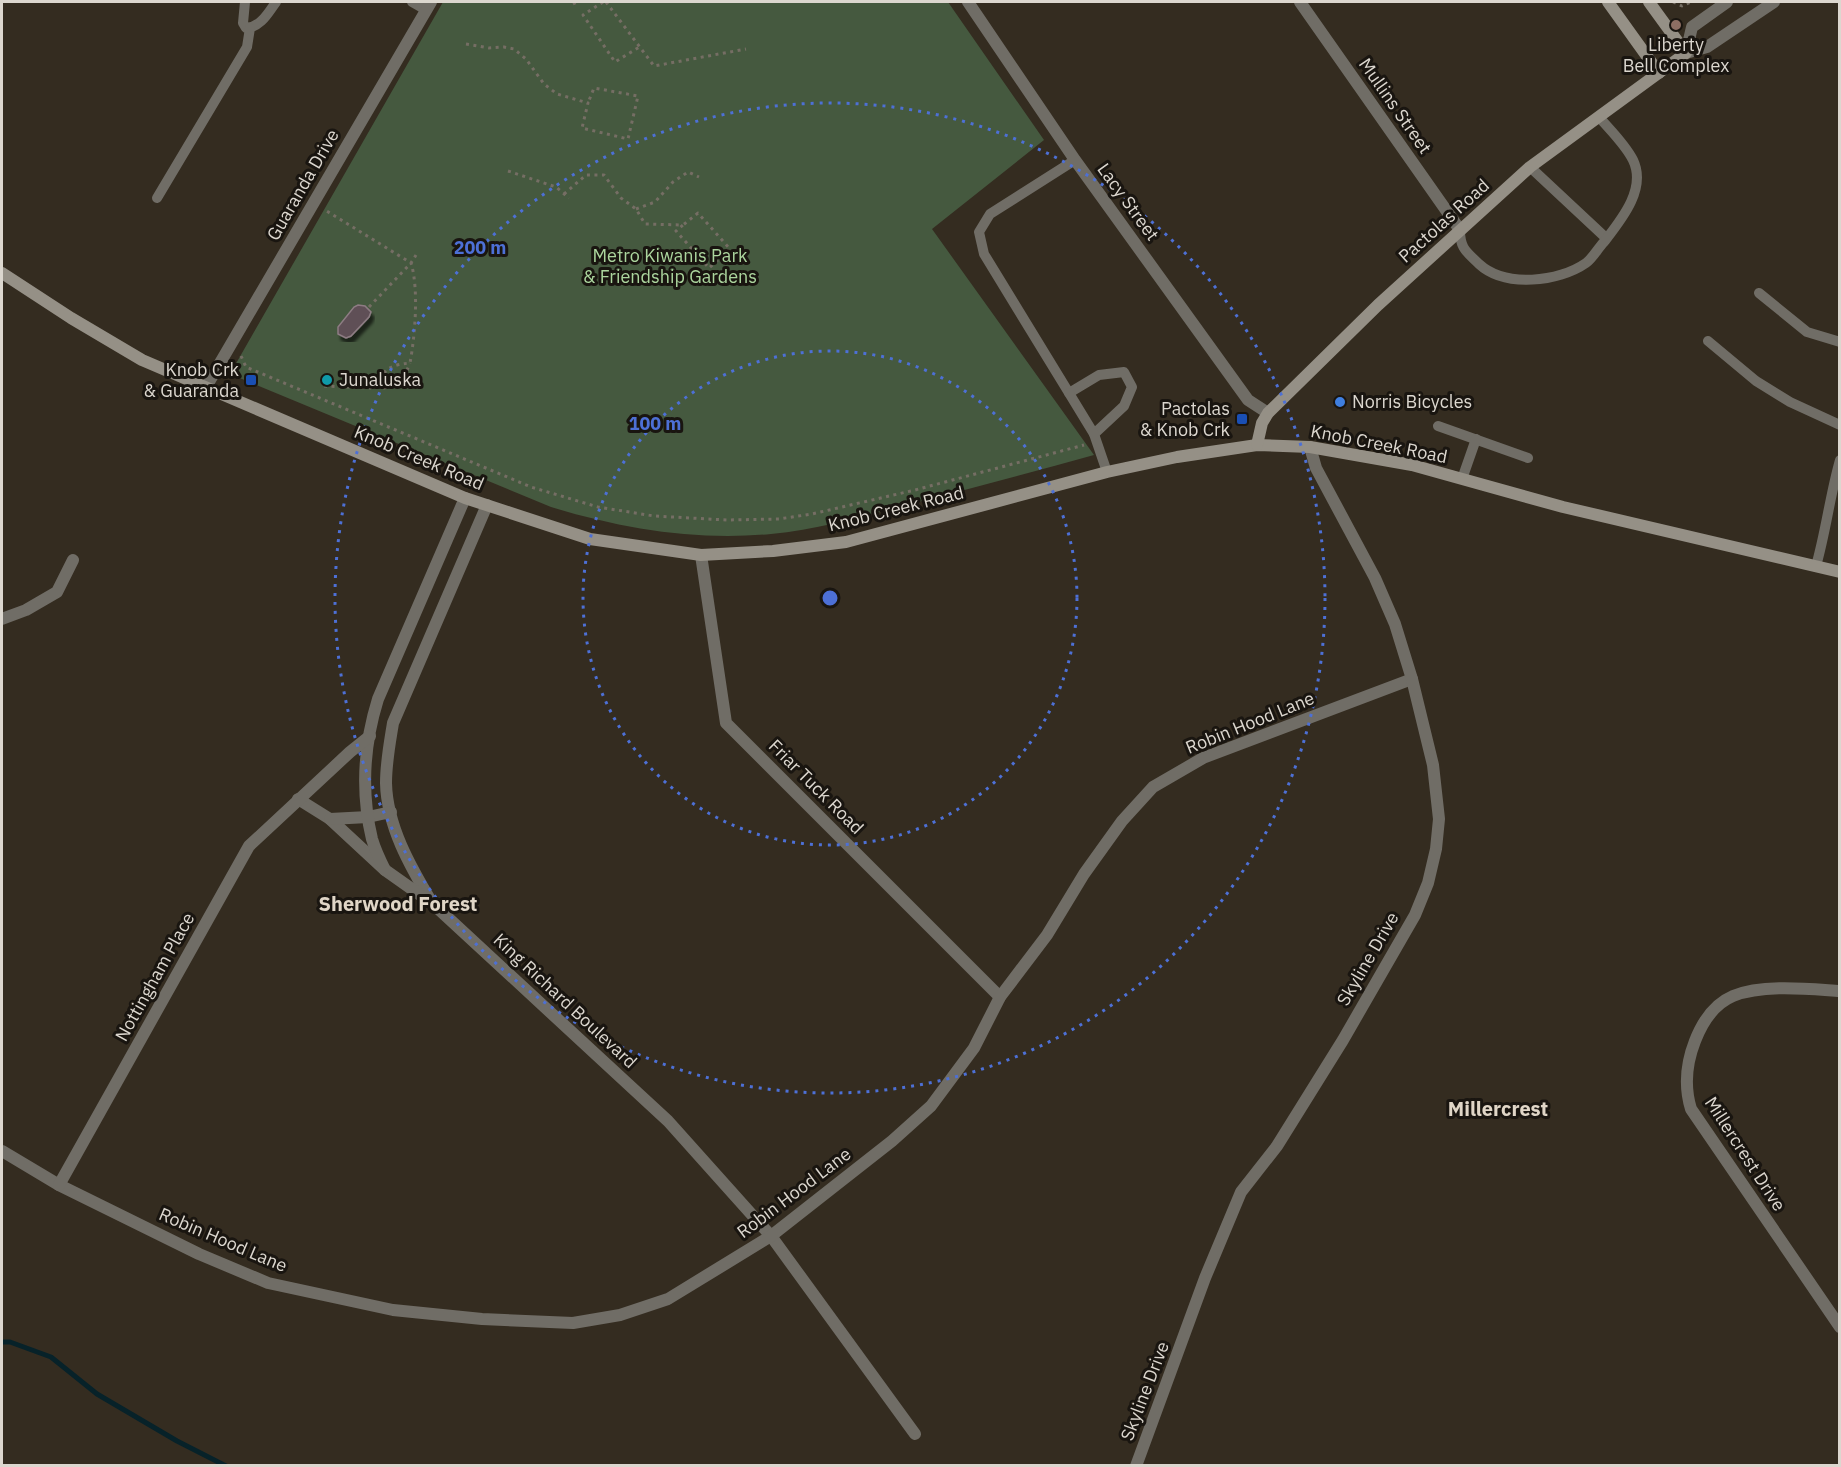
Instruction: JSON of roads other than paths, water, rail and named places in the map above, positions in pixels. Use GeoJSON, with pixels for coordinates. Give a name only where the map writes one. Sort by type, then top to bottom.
{"type":"FeatureCollection","features":[{"type":"Feature","properties":{"kind":"main road"},"geometry":{"type":"LineString","coordinates":[[1608,2],[1659,73]]}},
{"type":"Feature","properties":{"kind":"main road"},"geometry":{"type":"LineString","coordinates":[[1649,2],[1686,53]]}},
{"type":"Feature","properties":{"kind":"main road","name":"Pactolas Road"},"geometry":{"type":"LineString","coordinates":[[1257,446],[1262,423],[1268,413],[1378,305],[1530,167],[1686,53]]}},
{"type":"Feature","properties":{"kind":"main road","name":"Knob Creek Road"},"geometry":{"type":"LineString","coordinates":[[2,273],[71,318],[142,360],[465,498],[590,539],[701,555],[773,552],[846,542],[1107,472],[1177,457],[1257,446],[1310,447],[1413,465],[1563,507],[1839,572]]}},
{"type":"Feature","properties":{"kind":"street","name":"Lacy Street"},"geometry":{"type":"LineString","coordinates":[[968,2],[1075,160],[1248,400],[1268,413]]}},
{"type":"Feature","properties":{"kind":"street","name":"Mullins Street"},"geometry":{"type":"LineString","coordinates":[[1300,2],[1460,230]]}},
{"type":"Feature","properties":{"kind":"street"},"geometry":{"type":"LineString","coordinates":[[1686,53],[1692,27],[1727,2]]}},
{"type":"Feature","properties":{"kind":"street","name":"Pactolas Road"},"geometry":{"type":"LineString","coordinates":[[1686,53],[1707,47],[1774,2]]}},
{"type":"Feature","properties":{"kind":"street","name":"Guaranda Drive"},"geometry":{"type":"LineString","coordinates":[[206,387],[429,6]]}},
{"type":"Feature","properties":{"kind":"street","name":"Skyline Drive"},"geometry":{"type":"LineString","coordinates":[[1136,1466],[1205,1278],[1241,1192],[1277,1146],[1343,1040],[1415,915],[1428,883],[1436,849],[1439,819],[1433,765],[1412,679],[1395,624],[1375,578],[1316,468],[1310,447]]}},
{"type":"Feature","properties":{"kind":"street"},"geometry":{"type":"LineString","coordinates":[[385,870],[373,842],[368,817],[365,768],[373,717],[378,699],[465,498]]}},
{"type":"Feature","properties":{"kind":"street","name":"King Richard Boulevard"},"geometry":{"type":"LineString","coordinates":[[487,505],[393,723],[386,785],[399,842],[412,870],[432,903],[668,1121],[771,1236],[915,1434]]}},
{"type":"Feature","properties":{"kind":"street","name":"Friar Tuck Road"},"geometry":{"type":"LineString","coordinates":[[701,555],[726,723],[1000,997]]}},
{"type":"Feature","properties":{"kind":"street"},"geometry":{"type":"LineString","coordinates":[[2,619],[26,610],[57,592],[73,560]]}},
{"type":"Feature","properties":{"kind":"street","name":"Robin Hood Lane"},"geometry":{"type":"LineString","coordinates":[[2,1151],[59,1185],[199,1254],[268,1283],[393,1310],[482,1320],[573,1323],[620,1315],[668,1299],[771,1236],[892,1141],[931,1106],[974,1048],[1000,997],[1047,935],[1084,874],[1122,821],[1153,787],[1203,758],[1412,679]]}},
{"type":"Feature","properties":{"kind":"street"},"geometry":{"type":"LineString","coordinates":[[373,717],[393,723]]}},
{"type":"Feature","properties":{"kind":"street","name":"Nottingham Place"},"geometry":{"type":"LineString","coordinates":[[59,1185],[249,846],[298,799],[370,736]]}},
{"type":"Feature","properties":{"kind":"street"},"geometry":{"type":"LineString","coordinates":[[298,799],[330,819],[385,870],[432,903]]}},
{"type":"Feature","properties":{"kind":"street"},"geometry":{"type":"LineString","coordinates":[[330,819],[368,817],[391,812]]}},
{"type":"Feature","properties":{"kind":"street","name":"Millercrest Drive"},"geometry":{"type":"LineString","coordinates":[[1839,991],[1782,988],[1732,996],[1712,1011],[1699,1031],[1690,1052],[1686,1082],[1686,1093],[1691,1109],[1839,1327]]}},
{"type":"Feature","properties":{"kind":"lane"},"geometry":{"type":"LineString","coordinates":[[245,2],[243,23],[246,28],[260,24],[276,2]]}},
{"type":"Feature","properties":{"kind":"lane"},"geometry":{"type":"LineString","coordinates":[[412,2],[429,6]]}},
{"type":"Feature","properties":{"kind":"lane"},"geometry":{"type":"LineString","coordinates":[[157,198],[247,47],[250,28]]}},
{"type":"Feature","properties":{"kind":"lane"},"geometry":{"type":"LineString","coordinates":[[1460,230],[1460,243],[1465,251],[1487,272],[1503,278],[1539,279],[1567,274],[1588,261],[1626,213],[1636,186],[1633,160],[1599,117]]}},
{"type":"Feature","properties":{"kind":"lane"},"geometry":{"type":"LineString","coordinates":[[1075,160],[990,214],[979,232],[984,254],[1095,438],[1107,472]]}},
{"type":"Feature","properties":{"kind":"lane"},"geometry":{"type":"LineString","coordinates":[[1530,167],[1606,238]]}},
{"type":"Feature","properties":{"kind":"lane"},"geometry":{"type":"LineString","coordinates":[[1760,292],[1807,332],[1839,342]]}},
{"type":"Feature","properties":{"kind":"lane"},"geometry":{"type":"LineString","coordinates":[[1708,341],[1756,381],[1790,402],[1839,425]]}},
{"type":"Feature","properties":{"kind":"lane"},"geometry":{"type":"LineString","coordinates":[[1069,393],[1099,375],[1124,372],[1132,387],[1124,406],[1095,438]]}},
{"type":"Feature","properties":{"kind":"lane"},"geometry":{"type":"LineString","coordinates":[[1438,426],[1528,458]]}},
{"type":"Feature","properties":{"kind":"lane"},"geometry":{"type":"LineString","coordinates":[[1462,479],[1476,440]]}},
{"type":"Feature","properties":{"kind":"lane"},"geometry":{"type":"LineString","coordinates":[[1816,566],[1825,534],[1830,495],[1839,460]]}},
{"type":"Feature","properties":{"kind":"waterway"},"geometry":{"type":"LineString","coordinates":[[2,1342],[10,1342],[51,1357],[97,1394],[177,1441],[226,1466]]}},
{"type":"Feature","properties":{"kind":"place","name":"Liberty Bell Complex"},"geometry":{"type":"Point","coordinates":[1676,25]}},
{"type":"Feature","properties":{"kind":"place","name":"Knob Crk & Guaranda"},"geometry":{"type":"Point","coordinates":[251,380]}},
{"type":"Feature","properties":{"kind":"place","name":"Junaluska"},"geometry":{"type":"Point","coordinates":[327,380]}},
{"type":"Feature","properties":{"kind":"place","name":"Norris Bicycles"},"geometry":{"type":"Point","coordinates":[1340,402]}},
{"type":"Feature","properties":{"kind":"place","name":"Pactolas & Knob Crk"},"geometry":{"type":"Point","coordinates":[1242,419]}},
{"type":"Feature","properties":{"kind":"district","name":"Sherwood Forest"},"geometry":{"type":"Point","coordinates":[398,904]}},
{"type":"Feature","properties":{"kind":"district","name":"Millercrest"},"geometry":{"type":"Point","coordinates":[1498,1109]}},
{"type":"Feature","properties":{"kind":"park label","name":"Metro Kiwanis Park & Friendship Gardens"},"geometry":{"type":"Point","coordinates":[670,266]}}]}
